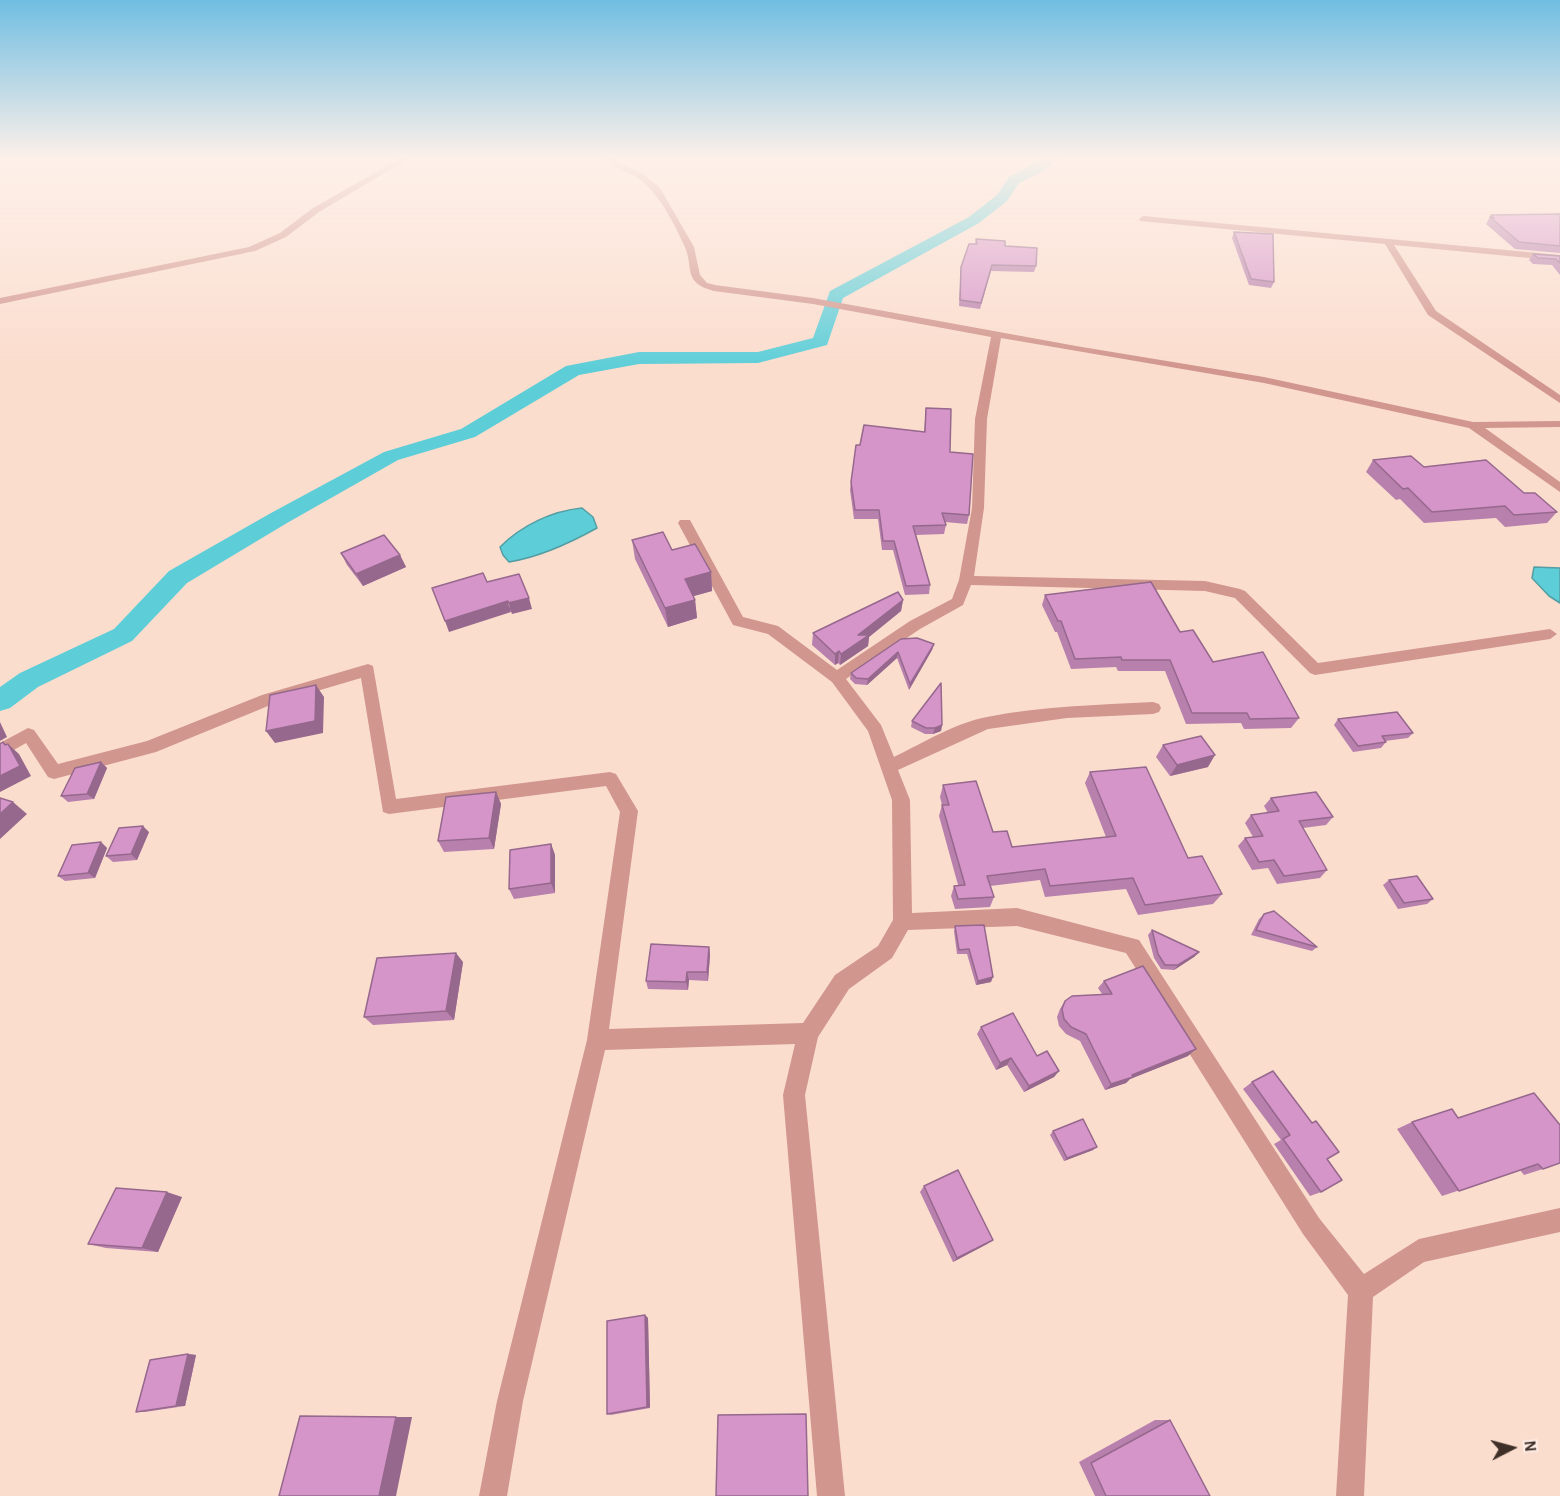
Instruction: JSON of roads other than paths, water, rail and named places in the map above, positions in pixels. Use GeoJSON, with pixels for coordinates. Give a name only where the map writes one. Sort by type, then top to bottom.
{"type":"FeatureCollection","features":[{"type":"Feature","properties":{"kind":"street"},"geometry":{"type":"LineString","coordinates":[[0,301],[252,249],[291,229]]}},
{"type":"Feature","properties":{"kind":"street"},"geometry":{"type":"LineString","coordinates":[[679,229],[690,247],[698,281],[714,288],[813,302],[1264,380],[1473,425],[1560,424]]}},
{"type":"Feature","properties":{"kind":"street"},"geometry":{"type":"LineString","coordinates":[[1237,229],[1560,258]]}},
{"type":"Feature","properties":{"kind":"street"},"geometry":{"type":"LineString","coordinates":[[1388,242],[1432,313],[1560,400]]}},
{"type":"Feature","properties":{"kind":"street"},"geometry":{"type":"LineString","coordinates":[[837,678],[915,625],[958,602],[966,580],[978,508],[981,419],[997,333]]}},
{"type":"Feature","properties":{"kind":"street"},"geometry":{"type":"LineString","coordinates":[[1473,425],[1560,488]]}},
{"type":"Feature","properties":{"kind":"street"},"geometry":{"type":"LineString","coordinates":[[685,523],[738,621],[773,630],[837,678],[875,729],[901,800],[903,922],[885,952],[842,982],[808,1033],[794,1095],[831,1496]]}},
{"type":"Feature","properties":{"kind":"street"},"geometry":{"type":"LineString","coordinates":[[966,580],[1206,586],[1240,594],[1315,669],[1557,637]]}},
{"type":"Feature","properties":{"kind":"street"},"geometry":{"type":"LineString","coordinates":[[0,751],[28,734],[54,772],[150,747],[268,699],[368,670],[389,807],[610,778],[630,811],[597,1040],[510,1401],[493,1496]]}},
{"type":"Feature","properties":{"kind":"street"},"geometry":{"type":"LineString","coordinates":[[889,767],[955,735],[986,723],[1067,711],[1153,708]]}},
{"type":"Feature","properties":{"kind":"street"},"geometry":{"type":"LineString","coordinates":[[903,922],[1017,917],[1132,946],[1311,1226],[1361,1291],[1350,1496]]}},
{"type":"Feature","properties":{"kind":"street"},"geometry":{"type":"LineString","coordinates":[[597,1040],[808,1033]]}},
{"type":"Feature","properties":{"kind":"street"},"geometry":{"type":"LineString","coordinates":[[1361,1291],[1419,1251],[1560,1220]]}},
{"type":"Feature","properties":{"kind":"water"},"geometry":{"type":"Polygon","coordinates":[[[582,508],[593,517],[597,528],[532,557],[509,562],[503,555],[500,547],[518,532],[538,520],[560,512],[582,508]]]}},
{"type":"Feature","properties":{"kind":"water"},"geometry":{"type":"Polygon","coordinates":[[[1534,567],[1560,568],[1560,603],[1549,596],[1532,578],[1534,567]]]}},
{"type":"Feature","properties":{"kind":"waterway"},"geometry":{"type":"LineString","coordinates":[[0,701],[29,680],[123,635],[178,577],[391,456],[468,433],[573,370],[639,358],[758,357],[821,341],[836,295],[958,229]]}}]}
